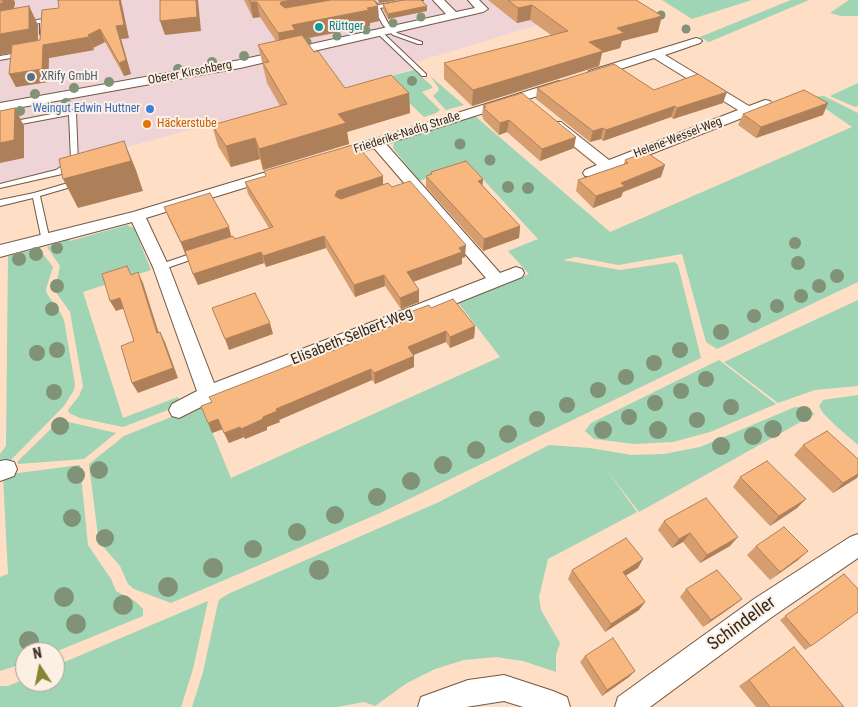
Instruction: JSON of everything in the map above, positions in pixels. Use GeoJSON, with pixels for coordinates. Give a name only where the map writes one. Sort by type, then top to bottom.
{"type":"FeatureCollection","features":[{"type":"Feature","properties":{"kind":"street"},"geometry":{"type":"LineString","coordinates":[[438,0],[453,15]]}},
{"type":"Feature","properties":{"kind":"street","name":"Oberer Kirschberg"},"geometry":{"type":"LineString","coordinates":[[0,107],[180,75],[483,9],[473,0]]}},
{"type":"Feature","properties":{"kind":"street","name":"Friederike-Nadig Straße"},"geometry":{"type":"LineString","coordinates":[[321,160],[696,41]]}},
{"type":"Feature","properties":{"kind":"street","name":"Helene-Wessel-Weg"},"geometry":{"type":"LineString","coordinates":[[656,54],[749,111]]}},
{"type":"Feature","properties":{"kind":"street"},"geometry":{"type":"LineString","coordinates":[[523,97],[606,165]]}},
{"type":"Feature","properties":{"kind":"street","name":"Helene-Wessel-Weg"},"geometry":{"type":"LineString","coordinates":[[590,173],[606,165],[765,104]]}},
{"type":"Feature","properties":{"kind":"street"},"geometry":{"type":"LineString","coordinates":[[376,143],[407,184],[496,279]]}},
{"type":"Feature","properties":{"kind":"street"},"geometry":{"type":"LineString","coordinates":[[0,251],[46,241],[137,216],[284,171]]}},
{"type":"Feature","properties":{"kind":"street"},"geometry":{"type":"LineString","coordinates":[[137,216],[162,267],[208,394]]}},
{"type":"Feature","properties":{"kind":"street","name":"Elisabeth-Selbert-Weg"},"geometry":{"type":"LineString","coordinates":[[179,410],[208,394],[496,279],[516,273]]}},
{"type":"Feature","properties":{"kind":"street","name":"Schindeller"},"geometry":{"type":"LineString","coordinates":[[628,707],[763,608],[858,545]]}},
{"type":"Feature","properties":{"kind":"street"},"geometry":{"type":"LineString","coordinates":[[431,707],[468,693],[504,688],[544,700],[557,707]]}},
{"type":"Feature","properties":{"kind":"lane"},"geometry":{"type":"LineString","coordinates":[[372,0],[385,24],[385,31],[424,75]]}},
{"type":"Feature","properties":{"kind":"lane"},"geometry":{"type":"LineString","coordinates":[[354,8],[376,7],[420,0]]}},
{"type":"Feature","properties":{"kind":"lane"},"geometry":{"type":"LineString","coordinates":[[0,28],[43,21],[43,41]]}},
{"type":"Feature","properties":{"kind":"lane"},"geometry":{"type":"LineString","coordinates":[[385,31],[420,43]]}},
{"type":"Feature","properties":{"kind":"lane"},"geometry":{"type":"LineString","coordinates":[[0,58],[34,52]]}},
{"type":"Feature","properties":{"kind":"lane"},"geometry":{"type":"LineString","coordinates":[[0,126],[72,112],[75,160],[59,172],[0,186]]}},
{"type":"Feature","properties":{"kind":"lane"},"geometry":{"type":"LineString","coordinates":[[0,202],[36,195],[82,181]]}},
{"type":"Feature","properties":{"kind":"lane"},"geometry":{"type":"LineString","coordinates":[[36,195],[46,241]]}},
{"type":"Feature","properties":{"kind":"lane"},"geometry":{"type":"LineString","coordinates":[[162,267],[205,252]]}},
{"type":"Feature","properties":{"kind":"shaded area"},"geometry":{"type":"Polygon","coordinates":[[[0,0],[620,0],[412,63],[416,68],[83,159],[65,173],[0,189],[0,0]]]}},
{"type":"Feature","properties":{"kind":"green space"},"geometry":{"type":"Polygon","coordinates":[[[662,0],[752,0],[692,19],[662,0]]]}},
{"type":"Feature","properties":{"kind":"green space"},"geometry":{"type":"Polygon","coordinates":[[[791,0],[809,0],[709,42],[700,37],[791,0]]]}},
{"type":"Feature","properties":{"kind":"green space"},"geometry":{"type":"Polygon","coordinates":[[[849,0],[858,0],[858,16],[841,16],[830,13],[849,0]]]}},
{"type":"Feature","properties":{"kind":"green space"},"geometry":{"type":"Polygon","coordinates":[[[414,70],[432,86],[432,88],[422,92],[440,110],[436,113],[424,117],[383,78],[414,70]]]}},
{"type":"Feature","properties":{"kind":"green space"},"geometry":{"type":"Polygon","coordinates":[[[430,76],[464,105],[446,110],[433,96],[439,90],[430,76]]]}},
{"type":"Feature","properties":{"kind":"green space"},"geometry":{"type":"Polygon","coordinates":[[[858,83],[858,106],[855,107],[830,96],[858,83]]]}},
{"type":"Feature","properties":{"kind":"green space"},"geometry":{"type":"Polygon","coordinates":[[[824,96],[858,113],[858,282],[717,349],[706,342],[682,254],[618,265],[576,257],[563,260],[620,270],[675,262],[678,265],[701,358],[380,513],[171,603],[134,589],[128,584],[120,566],[100,543],[89,464],[124,436],[201,405],[231,478],[500,357],[457,301],[529,274],[508,251],[538,239],[469,164],[419,181],[393,148],[394,142],[475,116],[610,232],[852,127],[809,97],[824,96]]]}},
{"type":"Feature","properties":{"kind":"green space"},"geometry":{"type":"Polygon","coordinates":[[[127,225],[134,228],[151,270],[83,292],[123,418],[178,397],[181,405],[123,427],[80,418],[69,413],[68,410],[79,396],[83,386],[70,312],[55,291],[60,266],[47,247],[69,239],[70,241],[127,225]]]}},
{"type":"Feature","properties":{"kind":"green space"},"geometry":{"type":"Polygon","coordinates":[[[37,249],[40,250],[53,267],[46,289],[47,294],[64,320],[75,384],[74,390],[64,406],[6,465],[0,466],[0,454],[6,446],[8,256],[37,249]]]}},
{"type":"Feature","properties":{"kind":"green space"},"geometry":{"type":"Polygon","coordinates":[[[858,300],[858,386],[815,390],[778,403],[724,362],[858,300]]]}},
{"type":"Feature","properties":{"kind":"green space"},"geometry":{"type":"Polygon","coordinates":[[[719,360],[776,404],[710,432],[673,442],[634,444],[594,439],[585,431],[591,423],[719,360]]]}},
{"type":"Feature","properties":{"kind":"green space"},"geometry":{"type":"Polygon","coordinates":[[[858,395],[858,445],[823,413],[819,406],[823,400],[858,395]]]}},
{"type":"Feature","properties":{"kind":"green space"},"geometry":{"type":"Polygon","coordinates":[[[795,407],[802,407],[815,414],[639,512],[606,469],[637,512],[548,559],[539,597],[541,610],[560,643],[556,655],[556,672],[523,661],[496,657],[464,660],[435,669],[407,683],[375,706],[364,702],[337,707],[192,707],[203,672],[218,603],[220,599],[228,594],[439,502],[549,445],[590,448],[632,455],[664,454],[700,447],[795,407]]]}},
{"type":"Feature","properties":{"kind":"green space"},"geometry":{"type":"Polygon","coordinates":[[[60,420],[116,433],[84,459],[18,464],[18,461],[60,420]]]}},
{"type":"Feature","properties":{"kind":"green space"},"geometry":{"type":"Polygon","coordinates":[[[80,465],[88,545],[111,579],[116,591],[135,601],[143,609],[143,616],[65,648],[65,642],[15,642],[15,666],[0,671],[0,577],[8,574],[3,477],[18,473],[80,465]]]}},
{"type":"Feature","properties":{"kind":"green space"},"geometry":{"type":"Polygon","coordinates":[[[208,601],[193,669],[181,707],[0,707],[0,686],[8,686],[15,683],[15,692],[65,692],[65,662],[208,601]]]}},
{"type":"Feature","properties":{"kind":"building"},"geometry":{"type":"Polygon","coordinates":[[[58,0],[119,0],[124,25],[116,26],[126,60],[119,63],[100,29],[88,35],[89,37],[43,45],[42,69],[9,74],[12,45],[40,40],[42,10],[59,8],[58,0]]]}},
{"type":"Feature","properties":{"kind":"building"},"geometry":{"type":"Polygon","coordinates":[[[160,0],[196,0],[197,17],[160,21],[160,0]]]}},
{"type":"Feature","properties":{"kind":"building"},"geometry":{"type":"Polygon","coordinates":[[[249,0],[292,0],[281,2],[280,4],[285,8],[331,0],[374,0],[378,6],[367,8],[369,10],[292,25],[295,30],[278,33],[257,2],[250,2],[249,0]]]}},
{"type":"Feature","properties":{"kind":"building"},"geometry":{"type":"Polygon","coordinates":[[[404,0],[421,0],[427,6],[388,14],[383,4],[404,0]]]}},
{"type":"Feature","properties":{"kind":"building"},"geometry":{"type":"Polygon","coordinates":[[[508,0],[636,0],[662,16],[617,28],[624,33],[589,42],[603,51],[473,90],[444,63],[568,31],[532,5],[518,8],[508,0]]]}},
{"type":"Feature","properties":{"kind":"building"},"geometry":{"type":"Polygon","coordinates":[[[29,6],[29,29],[0,34],[0,11],[29,6]]]}},
{"type":"Feature","properties":{"kind":"building"},"geometry":{"type":"Polygon","coordinates":[[[302,35],[314,52],[318,51],[345,88],[391,75],[409,93],[338,114],[346,123],[259,149],[255,138],[226,146],[212,125],[287,104],[263,63],[269,62],[258,45],[302,35]]]}},
{"type":"Feature","properties":{"kind":"building"},"geometry":{"type":"Polygon","coordinates":[[[614,64],[654,90],[698,74],[727,92],[677,108],[675,106],[606,130],[603,128],[593,131],[537,88],[614,64]]]}},
{"type":"Feature","properties":{"kind":"building"},"geometry":{"type":"Polygon","coordinates":[[[804,90],[828,103],[761,127],[743,114],[804,90]]]}},
{"type":"Feature","properties":{"kind":"building"},"geometry":{"type":"Polygon","coordinates":[[[522,93],[576,137],[542,149],[509,120],[500,123],[484,108],[486,107],[483,105],[522,93]]]}},
{"type":"Feature","properties":{"kind":"building"},"geometry":{"type":"Polygon","coordinates":[[[15,108],[14,140],[0,143],[0,111],[15,108]]]}},
{"type":"Feature","properties":{"kind":"building"},"geometry":{"type":"Polygon","coordinates":[[[124,141],[131,161],[63,179],[59,159],[124,141]]]}},
{"type":"Feature","properties":{"kind":"building"},"geometry":{"type":"Polygon","coordinates":[[[356,144],[383,176],[337,191],[335,196],[341,199],[388,183],[392,187],[410,181],[466,245],[459,248],[462,252],[407,272],[419,290],[400,298],[384,275],[354,285],[324,236],[263,256],[261,252],[193,274],[185,251],[233,236],[235,239],[273,227],[245,182],[266,176],[264,171],[356,144]]]}},
{"type":"Feature","properties":{"kind":"building"},"geometry":{"type":"Polygon","coordinates":[[[646,152],[665,165],[621,183],[625,186],[596,196],[578,180],[628,163],[625,160],[646,152]]]}},
{"type":"Feature","properties":{"kind":"building"},"geometry":{"type":"Polygon","coordinates":[[[466,161],[483,179],[478,181],[520,226],[484,239],[426,176],[432,174],[431,172],[466,161]]]}},
{"type":"Feature","properties":{"kind":"building"},"geometry":{"type":"Polygon","coordinates":[[[210,193],[229,227],[181,242],[164,207],[210,193]]]}},
{"type":"Feature","properties":{"kind":"building"},"geometry":{"type":"Polygon","coordinates":[[[127,266],[131,275],[138,272],[157,333],[160,332],[173,368],[132,383],[121,346],[134,341],[120,298],[110,301],[102,274],[127,266]]]}},
{"type":"Feature","properties":{"kind":"building"},"geometry":{"type":"Polygon","coordinates":[[[255,293],[270,323],[225,339],[212,308],[255,293]]]}},
{"type":"Feature","properties":{"kind":"building"},"geometry":{"type":"Polygon","coordinates":[[[453,299],[475,326],[450,337],[446,331],[408,347],[414,356],[374,373],[371,369],[276,409],[277,411],[263,417],[263,419],[241,429],[240,427],[224,433],[218,419],[208,423],[201,406],[212,402],[209,397],[329,350],[330,352],[413,317],[410,312],[429,305],[431,308],[453,299]]]}},
{"type":"Feature","properties":{"kind":"building"},"geometry":{"type":"Polygon","coordinates":[[[827,431],[858,459],[858,474],[843,483],[803,445],[827,431]]]}},
{"type":"Feature","properties":{"kind":"building"},"geometry":{"type":"Polygon","coordinates":[[[767,461],[806,499],[779,516],[740,477],[767,461]]]}},
{"type":"Feature","properties":{"kind":"building"},"geometry":{"type":"Polygon","coordinates":[[[706,498],[738,537],[707,555],[690,533],[679,539],[664,521],[706,498]]]}},
{"type":"Feature","properties":{"kind":"building"},"geometry":{"type":"Polygon","coordinates":[[[784,527],[808,551],[780,572],[756,546],[784,527]]]}},
{"type":"Feature","properties":{"kind":"building"},"geometry":{"type":"Polygon","coordinates":[[[626,538],[643,559],[623,572],[645,602],[611,624],[572,570],[626,538]]]}},
{"type":"Feature","properties":{"kind":"building"},"geometry":{"type":"Polygon","coordinates":[[[717,570],[742,599],[711,620],[686,589],[717,570]]]}},
{"type":"Feature","properties":{"kind":"building"},"geometry":{"type":"Polygon","coordinates":[[[844,574],[858,589],[858,612],[811,646],[785,616],[844,574]]]}},
{"type":"Feature","properties":{"kind":"building"},"geometry":{"type":"Polygon","coordinates":[[[613,638],[635,671],[607,690],[585,656],[613,638]]]}},
{"type":"Feature","properties":{"kind":"building"},"geometry":{"type":"Polygon","coordinates":[[[794,647],[844,707],[770,707],[749,680],[794,647]]]}},
{"type":"Feature","properties":{"kind":"place","name":"Rüttger"},"geometry":{"type":"Point","coordinates":[319,27]}},
{"type":"Feature","properties":{"kind":"place","name":"XRify GmbH"},"geometry":{"type":"Point","coordinates":[31,77]}},
{"type":"Feature","properties":{"kind":"place","name":"Weingut Edwin Huttner"},"geometry":{"type":"Point","coordinates":[150,109]}},
{"type":"Feature","properties":{"kind":"place","name":"Häckerstube"},"geometry":{"type":"Point","coordinates":[147,124]}}]}
